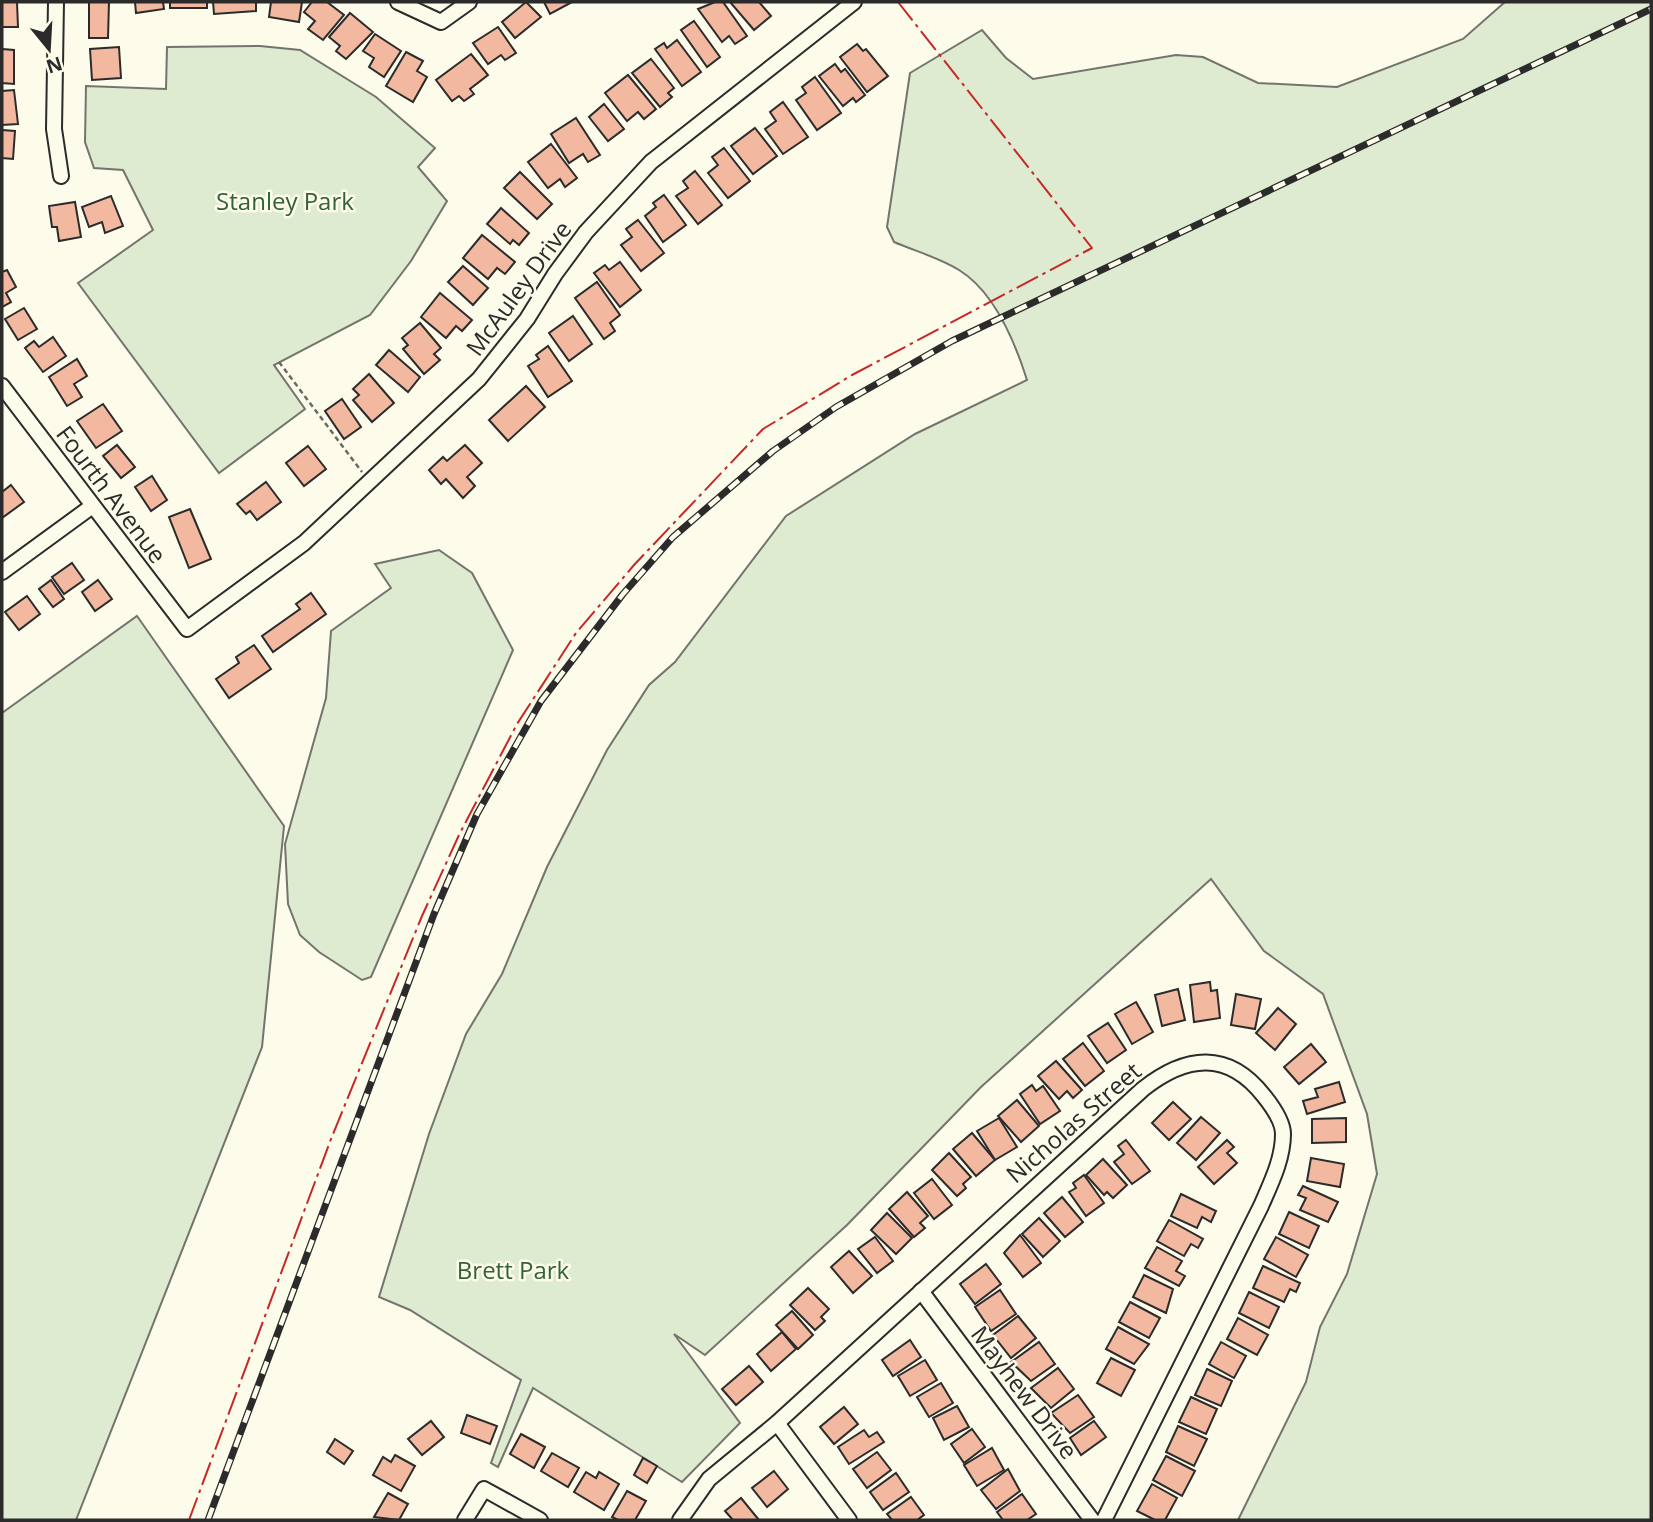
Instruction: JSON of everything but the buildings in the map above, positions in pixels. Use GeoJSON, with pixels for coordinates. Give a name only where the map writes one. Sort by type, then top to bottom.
{"type":"FeatureCollection","features":[{"type":"Feature","properties":{"kind":"street"},"geometry":{"type":"LineString","coordinates":[[56,2],[54,129],[61,176]]}},
{"type":"Feature","properties":{"kind":"street"},"geometry":{"type":"LineString","coordinates":[[398,2],[440,22],[469,2]]}},
{"type":"Feature","properties":{"kind":"street","name":"McAuley Drive"},"geometry":{"type":"LineString","coordinates":[[187,629],[304,543],[479,379],[527,319],[586,232],[651,162],[854,2]]}},
{"type":"Feature","properties":{"kind":"street","name":"Fourth Avenue"},"geometry":{"type":"LineString","coordinates":[[2,386],[91,507],[187,629]]}},
{"type":"Feature","properties":{"kind":"street"},"geometry":{"type":"LineString","coordinates":[[2,572],[91,507]]}},
{"type":"Feature","properties":{"kind":"street","name":"Nicholas Street"},"geometry":{"type":"LineString","coordinates":[[680,1520],[709,1479],[777,1423],[1083,1141],[1167,1070],[1201,1062],[1229,1065],[1253,1083],[1273,1108],[1283,1131],[1280,1160],[1261,1206],[1104,1520]]}},
{"type":"Feature","properties":{"kind":"street","name":"Mayhew Drive"},"geometry":{"type":"LineString","coordinates":[[921,1291],[1092,1520]]}},
{"type":"Feature","properties":{"kind":"street"},"geometry":{"type":"LineString","coordinates":[[777,1423],[849,1520]]}},
{"type":"Feature","properties":{"kind":"street"},"geometry":{"type":"LineString","coordinates":[[465,1520],[484,1489],[540,1520]]}},
{"type":"Feature","properties":{"kind":"path"},"geometry":{"type":"LineString","coordinates":[[279,362],[370,483]]}},
{"type":"Feature","properties":{"kind":"green space","name":"Brett Park"},"geometry":{"type":"Polygon","coordinates":[[[1505,2],[1651,2],[1651,1520],[1238,1520],[1306,1382],[1320,1327],[1347,1274],[1377,1174],[1367,1114],[1323,994],[1264,951],[1211,879],[981,1087],[847,1225],[705,1355],[674,1334],[740,1423],[682,1482],[533,1388],[498,1467],[491,1463],[521,1380],[410,1310],[379,1297],[429,1134],[466,1034],[502,974],[547,867],[607,750],[649,685],[675,662],[786,516],[915,434],[1027,380],[1010,334],[983,291],[972,279],[952,266],[894,242],[887,227],[910,73],[982,30],[1006,58],[1033,79],[1176,55],[1203,57],[1258,83],[1337,87],[1463,39],[1505,2]]]}},
{"type":"Feature","properties":{"kind":"green space","name":"Stanley Park"},"geometry":{"type":"Polygon","coordinates":[[[260,46],[300,50],[376,97],[435,148],[418,167],[447,201],[411,261],[370,315],[274,365],[305,409],[219,473],[78,283],[153,230],[123,170],[94,168],[85,142],[86,86],[166,89],[167,47],[260,46]]]}},
{"type":"Feature","properties":{"kind":"green space"},"geometry":{"type":"Polygon","coordinates":[[[439,550],[472,573],[513,650],[371,977],[362,980],[319,952],[300,935],[288,904],[285,844],[326,698],[331,631],[391,588],[375,564],[439,550]]]}},
{"type":"Feature","properties":{"kind":"green space"},"geometry":{"type":"Polygon","coordinates":[[[137,616],[284,826],[262,1047],[76,1520],[2,1520],[2,713],[137,616]]]}},
{"type":"Feature","properties":{"kind":"railway"},"geometry":{"type":"LineString","coordinates":[[208,1520],[434,914],[477,814],[541,701],[623,594],[673,537],[773,451],[836,407],[952,341],[1651,9]]}},
{"type":"Feature","properties":{"kind":"power"},"geometry":{"type":"LineString","coordinates":[[189,1520],[331,1139],[422,916],[459,835],[517,724],[576,633],[634,565],[763,429],[852,375],[1092,248],[898,2]]}}]}
